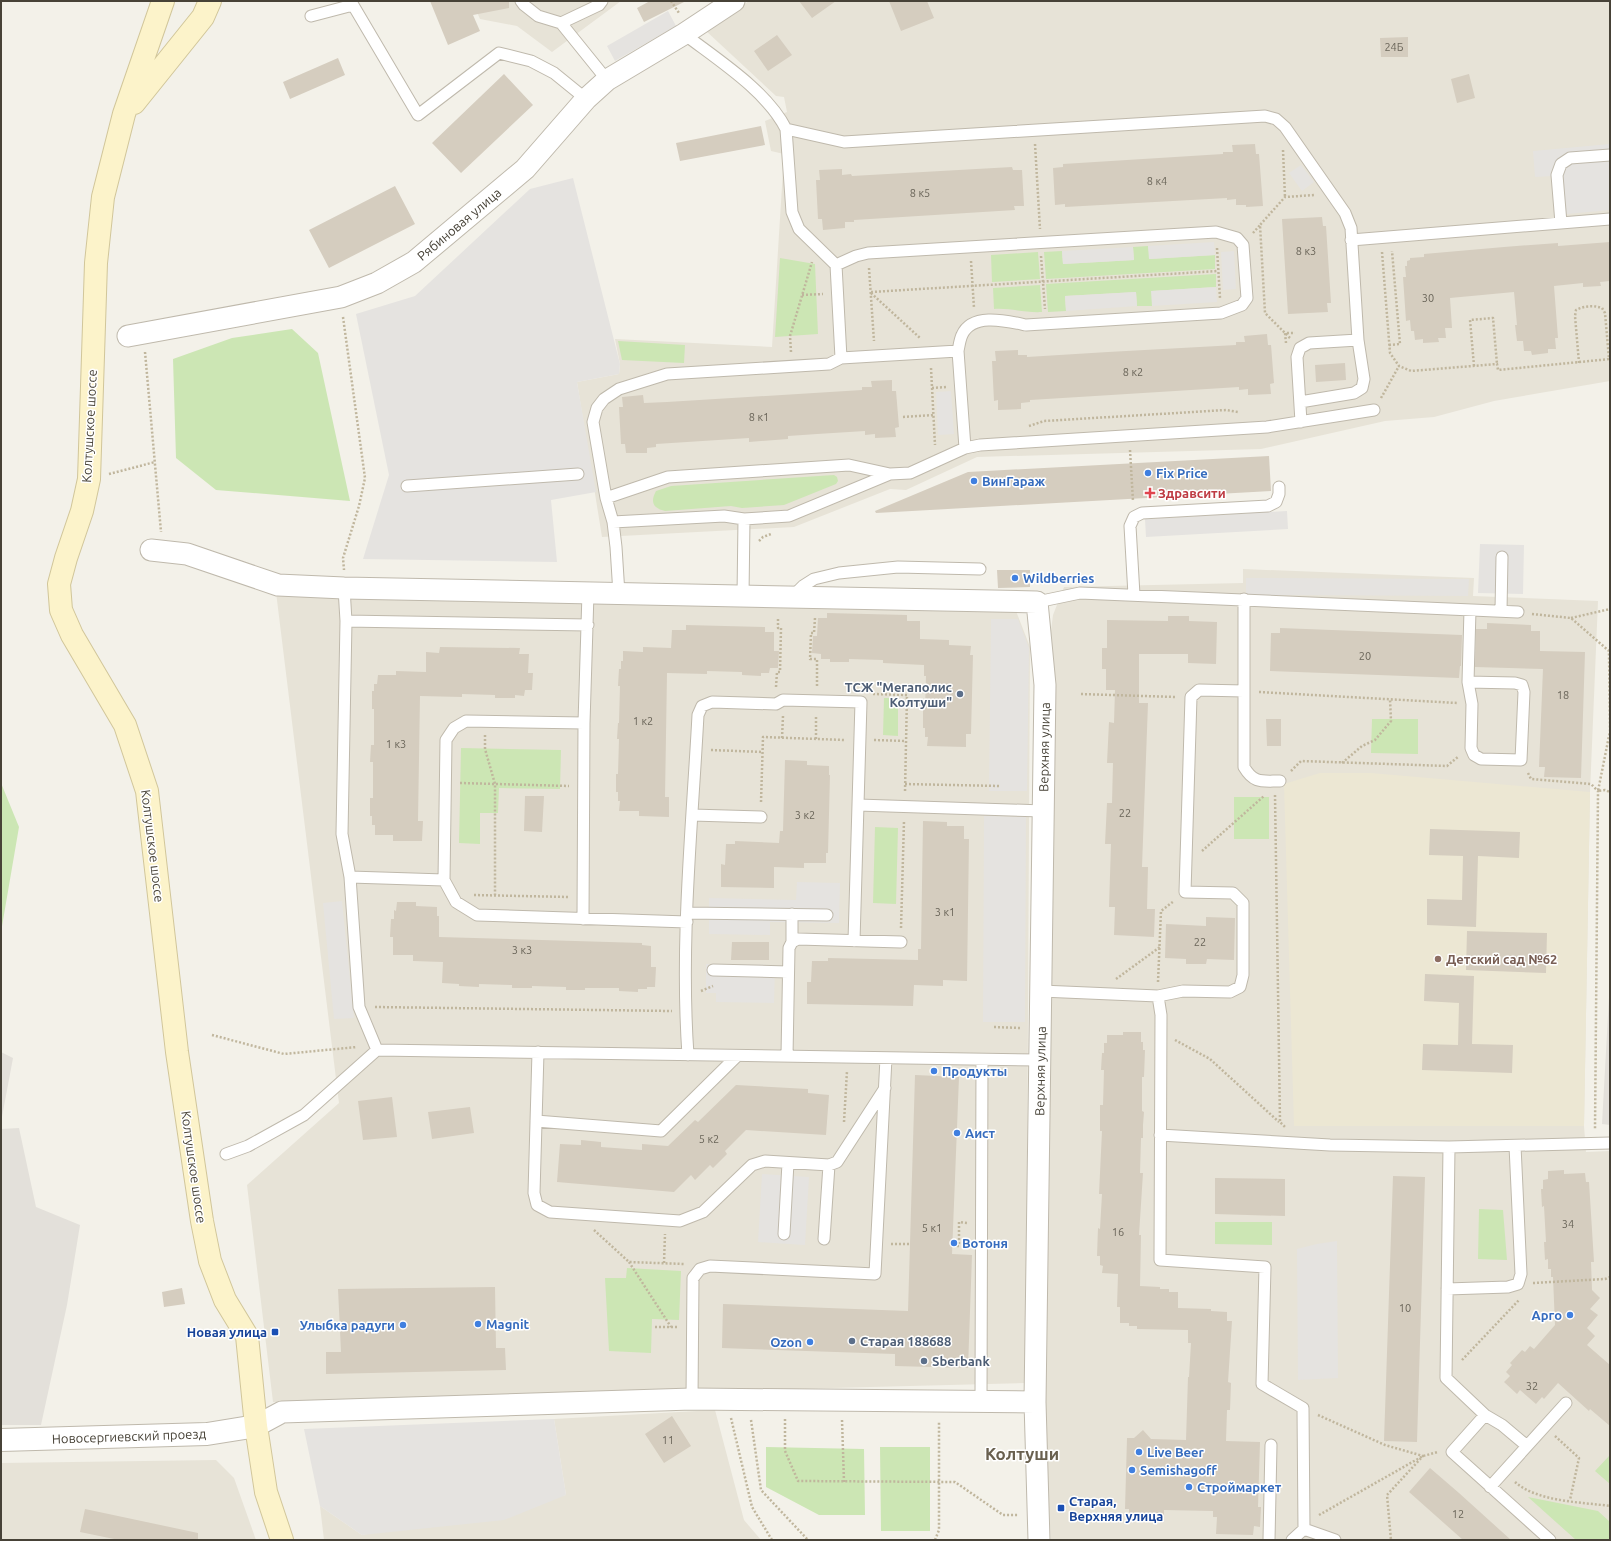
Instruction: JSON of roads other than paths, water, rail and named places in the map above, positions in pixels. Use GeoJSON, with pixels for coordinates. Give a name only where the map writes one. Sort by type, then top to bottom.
{"type":"FeatureCollection","features":[{"type":"Feature","properties":{"kind":"main road","name":"Колтушское шоссе"},"geometry":{"type":"LineString","coordinates":[[163,1],[124,114],[103,197],[96,263],[89,479],[82,511],[59,584],[61,610],[72,635],[126,725],[148,791],[177,1052],[202,1221],[210,1261],[225,1300],[247,1336],[256,1426],[266,1492],[282,1540]]}},
{"type":"Feature","properties":{"kind":"main road","name":"Колтушское шоссе"},"geometry":{"type":"LineString","coordinates":[[124,114],[203,17],[210,1]]}},
{"type":"Feature","properties":{"kind":"street","name":"Рябиновая улица"},"geometry":{"type":"LineString","coordinates":[[136,335],[340,297],[378,283],[414,262],[525,169],[586,99],[607,80],[684,34],[734,1]]}},
{"type":"Feature","properties":{"kind":"street"},"geometry":{"type":"LineString","coordinates":[[157,550],[187,554],[278,585],[344,588],[742,596],[785,604],[1037,602]]}},
{"type":"Feature","properties":{"kind":"street","name":"Верхняя улица"},"geometry":{"type":"LineString","coordinates":[[1037,602],[1045,685],[1035,1402],[1037,1515],[1039,1540]]}},
{"type":"Feature","properties":{"kind":"street"},"geometry":{"type":"LineString","coordinates":[[256,1426],[282,1412],[692,1399],[1035,1402]]}},
{"type":"Feature","properties":{"kind":"street","name":"Новосергиевский проезд"},"geometry":{"type":"LineString","coordinates":[[1,1440],[207,1434],[256,1426]]}},
{"type":"Feature","properties":{"kind":"lane"},"geometry":{"type":"LineString","coordinates":[[521,1],[538,16],[561,23],[607,80]]}},
{"type":"Feature","properties":{"kind":"lane"},"geometry":{"type":"LineString","coordinates":[[561,23],[599,5],[602,1]]}},
{"type":"Feature","properties":{"kind":"lane"},"geometry":{"type":"LineString","coordinates":[[311,16],[353,5],[418,115],[499,53],[531,61],[554,73],[586,99]]}},
{"type":"Feature","properties":{"kind":"lane"},"geometry":{"type":"LineString","coordinates":[[684,34],[735,72],[758,93],[781,118],[786,129],[792,212],[799,229],[812,244],[836,265],[842,358]]}},
{"type":"Feature","properties":{"kind":"lane"},"geometry":{"type":"LineString","coordinates":[[786,129],[844,142],[1265,116],[1276,119],[1289,133],[1345,213],[1351,228],[1358,340],[1364,379],[1362,388],[1354,393],[1300,402]]}},
{"type":"Feature","properties":{"kind":"lane"},"geometry":{"type":"LineString","coordinates":[[1561,223],[1557,175],[1561,164],[1570,158],[1610,155]]}},
{"type":"Feature","properties":{"kind":"lane"},"geometry":{"type":"LineString","coordinates":[[1351,240],[1610,220]]}},
{"type":"Feature","properties":{"kind":"lane"},"geometry":{"type":"LineString","coordinates":[[836,265],[856,256],[868,253],[1216,232],[1237,238],[1244,244],[1247,298],[1242,305],[1221,313],[1026,324],[999,320],[981,321],[968,327],[962,335],[958,351],[965,448]]}},
{"type":"Feature","properties":{"kind":"lane"},"geometry":{"type":"LineString","coordinates":[[1301,422],[1297,356],[1300,348],[1309,343],[1358,340]]}},
{"type":"Feature","properties":{"kind":"lane"},"geometry":{"type":"LineString","coordinates":[[619,594],[613,522],[606,498],[593,422],[597,408],[604,399],[619,389],[667,374],[829,364],[842,358],[958,351]]}},
{"type":"Feature","properties":{"kind":"lane"},"geometry":{"type":"LineString","coordinates":[[606,498],[668,477],[849,465],[890,474],[910,473],[965,448],[980,444],[1267,427],[1374,410]]}},
{"type":"Feature","properties":{"kind":"lane"},"geometry":{"type":"LineString","coordinates":[[407,486],[578,474]]}},
{"type":"Feature","properties":{"kind":"lane"},"geometry":{"type":"LineString","coordinates":[[613,522],[724,516],[744,519],[788,516],[890,474]]}},
{"type":"Feature","properties":{"kind":"lane"},"geometry":{"type":"LineString","coordinates":[[1134,595],[1130,526],[1134,518],[1142,513],[1268,506],[1276,502],[1279,494],[1279,486]]}},
{"type":"Feature","properties":{"kind":"lane"},"geometry":{"type":"LineString","coordinates":[[742,596],[744,519]]}},
{"type":"Feature","properties":{"kind":"lane"},"geometry":{"type":"LineString","coordinates":[[1501,611],[1502,558]]}},
{"type":"Feature","properties":{"kind":"lane"},"geometry":{"type":"LineString","coordinates":[[785,604],[803,586],[814,579],[839,573],[898,567],[980,568]]}},
{"type":"Feature","properties":{"kind":"lane"},"geometry":{"type":"LineString","coordinates":[[344,588],[346,621],[342,834],[350,877],[359,1007],[377,1050]]}},
{"type":"Feature","properties":{"kind":"lane"},"geometry":{"type":"LineString","coordinates":[[582,919],[584,724],[588,593]]}},
{"type":"Feature","properties":{"kind":"lane"},"geometry":{"type":"LineString","coordinates":[[1037,602],[1080,593],[1518,612]]}},
{"type":"Feature","properties":{"kind":"lane"},"geometry":{"type":"LineString","coordinates":[[1244,599],[1244,767],[1249,776],[1258,781],[1278,784]]}},
{"type":"Feature","properties":{"kind":"lane"},"geometry":{"type":"LineString","coordinates":[[1468,682],[1515,683],[1522,685],[1524,692],[1521,760],[1481,759],[1474,755],[1471,748],[1472,704],[1468,682],[1470,610]]}},
{"type":"Feature","properties":{"kind":"lane"},"geometry":{"type":"LineString","coordinates":[[346,621],[588,625]]}},
{"type":"Feature","properties":{"kind":"lane"},"geometry":{"type":"LineString","coordinates":[[1041,991],[1158,996],[1183,992],[1230,992],[1240,987],[1243,975],[1243,903],[1234,893],[1185,892],[1191,697],[1199,690],[1244,691]]}},
{"type":"Feature","properties":{"kind":"lane"},"geometry":{"type":"LineString","coordinates":[[688,1055],[685,1012],[687,917],[698,715],[702,706],[712,702],[776,704],[783,700],[861,702],[854,941]]}},
{"type":"Feature","properties":{"kind":"lane"},"geometry":{"type":"LineString","coordinates":[[584,724],[466,721],[454,728],[446,740],[444,880],[456,902],[478,915],[582,919],[792,914],[827,915]]}},
{"type":"Feature","properties":{"kind":"lane"},"geometry":{"type":"LineString","coordinates":[[858,805],[1044,811]]}},
{"type":"Feature","properties":{"kind":"lane"},"geometry":{"type":"LineString","coordinates":[[692,815],[761,817]]}},
{"type":"Feature","properties":{"kind":"lane"},"geometry":{"type":"LineString","coordinates":[[350,877],[444,880]]}},
{"type":"Feature","properties":{"kind":"lane"},"geometry":{"type":"LineString","coordinates":[[787,1056],[788,972],[789,948],[792,942],[792,914]]}},
{"type":"Feature","properties":{"kind":"lane"},"geometry":{"type":"LineString","coordinates":[[792,942],[798,939],[901,942]]}},
{"type":"Feature","properties":{"kind":"lane"},"geometry":{"type":"LineString","coordinates":[[713,970],[788,972]]}},
{"type":"Feature","properties":{"kind":"lane"},"geometry":{"type":"LineString","coordinates":[[1158,996],[1161,1015],[1160,1260],[1265,1268],[1262,1384],[1303,1408],[1304,1526],[1292,1540]]}},
{"type":"Feature","properties":{"kind":"lane"},"geometry":{"type":"LineString","coordinates":[[226,1154],[248,1146],[304,1115],[377,1050],[1040,1060]]}},
{"type":"Feature","properties":{"kind":"lane"},"geometry":{"type":"LineString","coordinates":[[538,1052],[534,1193],[537,1205],[550,1212],[680,1221],[703,1212],[752,1164],[765,1161],[829,1165],[838,1162],[884,1088]]}},
{"type":"Feature","properties":{"kind":"lane"},"geometry":{"type":"LineString","coordinates":[[536,1121],[661,1131],[737,1056]]}},
{"type":"Feature","properties":{"kind":"lane"},"geometry":{"type":"LineString","coordinates":[[692,1399],[693,1278],[700,1268],[710,1266],[875,1274],[886,1058]]}},
{"type":"Feature","properties":{"kind":"lane"},"geometry":{"type":"LineString","coordinates":[[981,1401],[982,1060]]}},
{"type":"Feature","properties":{"kind":"lane"},"geometry":{"type":"LineString","coordinates":[[1160,1135],[1330,1145],[1515,1146],[1610,1143]]}},
{"type":"Feature","properties":{"kind":"lane"},"geometry":{"type":"LineString","coordinates":[[1449,1146],[1446,1378],[1485,1415],[1502,1425],[1526,1446]]}},
{"type":"Feature","properties":{"kind":"lane"},"geometry":{"type":"LineString","coordinates":[[1447,1289],[1508,1287],[1518,1284],[1521,1274],[1515,1146]]}},
{"type":"Feature","properties":{"kind":"lane"},"geometry":{"type":"LineString","coordinates":[[784,1234],[788,1163]]}},
{"type":"Feature","properties":{"kind":"lane"},"geometry":{"type":"LineString","coordinates":[[824,1239],[829,1165]]}},
{"type":"Feature","properties":{"kind":"lane"},"geometry":{"type":"LineString","coordinates":[[1490,1487],[1566,1403]]}},
{"type":"Feature","properties":{"kind":"lane"},"geometry":{"type":"LineString","coordinates":[[1485,1415],[1452,1452],[1550,1540]]}},
{"type":"Feature","properties":{"kind":"lane"},"geometry":{"type":"LineString","coordinates":[[1269,1540],[1271,1445]]}},
{"type":"Feature","properties":{"kind":"lane"},"geometry":{"type":"LineString","coordinates":[[1304,1526],[1335,1540]]}},
{"type":"Feature","properties":{"kind":"place","name":"Fix Price"},"geometry":{"type":"Point","coordinates":[1148,473]}},
{"type":"Feature","properties":{"kind":"place","name":"ВинГараж"},"geometry":{"type":"Point","coordinates":[974,481]}},
{"type":"Feature","properties":{"kind":"place","name":"Здравсити"},"geometry":{"type":"Point","coordinates":[1150,493]}},
{"type":"Feature","properties":{"kind":"place","name":"Wildberries"},"geometry":{"type":"Point","coordinates":[1015,578]}},
{"type":"Feature","properties":{"kind":"place","name":"ТСЖ \"Мегаполис Колтуши\""},"geometry":{"type":"Point","coordinates":[960,694]}},
{"type":"Feature","properties":{"kind":"place","name":"Детский сад №62"},"geometry":{"type":"Point","coordinates":[1438,959]}},
{"type":"Feature","properties":{"kind":"place","name":"Продукты"},"geometry":{"type":"Point","coordinates":[934,1071]}},
{"type":"Feature","properties":{"kind":"place","name":"Аист"},"geometry":{"type":"Point","coordinates":[957,1133]}},
{"type":"Feature","properties":{"kind":"place","name":"Вотоня"},"geometry":{"type":"Point","coordinates":[954,1243]}},
{"type":"Feature","properties":{"kind":"place","name":"Арго"},"geometry":{"type":"Point","coordinates":[1570,1315]}},
{"type":"Feature","properties":{"kind":"place","name":"Magnit"},"geometry":{"type":"Point","coordinates":[478,1324]}},
{"type":"Feature","properties":{"kind":"place","name":"Улыбка радуги"},"geometry":{"type":"Point","coordinates":[403,1325]}},
{"type":"Feature","properties":{"kind":"place","name":"Новая улица"},"geometry":{"type":"Point","coordinates":[275,1332]}},
{"type":"Feature","properties":{"kind":"place","name":"Старая 188688"},"geometry":{"type":"Point","coordinates":[852,1341]}},
{"type":"Feature","properties":{"kind":"place","name":"Ozon"},"geometry":{"type":"Point","coordinates":[810,1342]}},
{"type":"Feature","properties":{"kind":"place","name":"Sberbank"},"geometry":{"type":"Point","coordinates":[924,1361]}},
{"type":"Feature","properties":{"kind":"place","name":"Live Beer"},"geometry":{"type":"Point","coordinates":[1139,1452]}},
{"type":"Feature","properties":{"kind":"place","name":"Semishagoff"},"geometry":{"type":"Point","coordinates":[1132,1470]}},
{"type":"Feature","properties":{"kind":"place","name":"Строймаркет"},"geometry":{"type":"Point","coordinates":[1189,1487]}},
{"type":"Feature","properties":{"kind":"place","name":"Старая, Верхняя улица"},"geometry":{"type":"Point","coordinates":[1061,1508]}},
{"type":"Feature","properties":{"kind":"district","name":"Колтуши"},"geometry":{"type":"Point","coordinates":[1022,1454]}}]}
